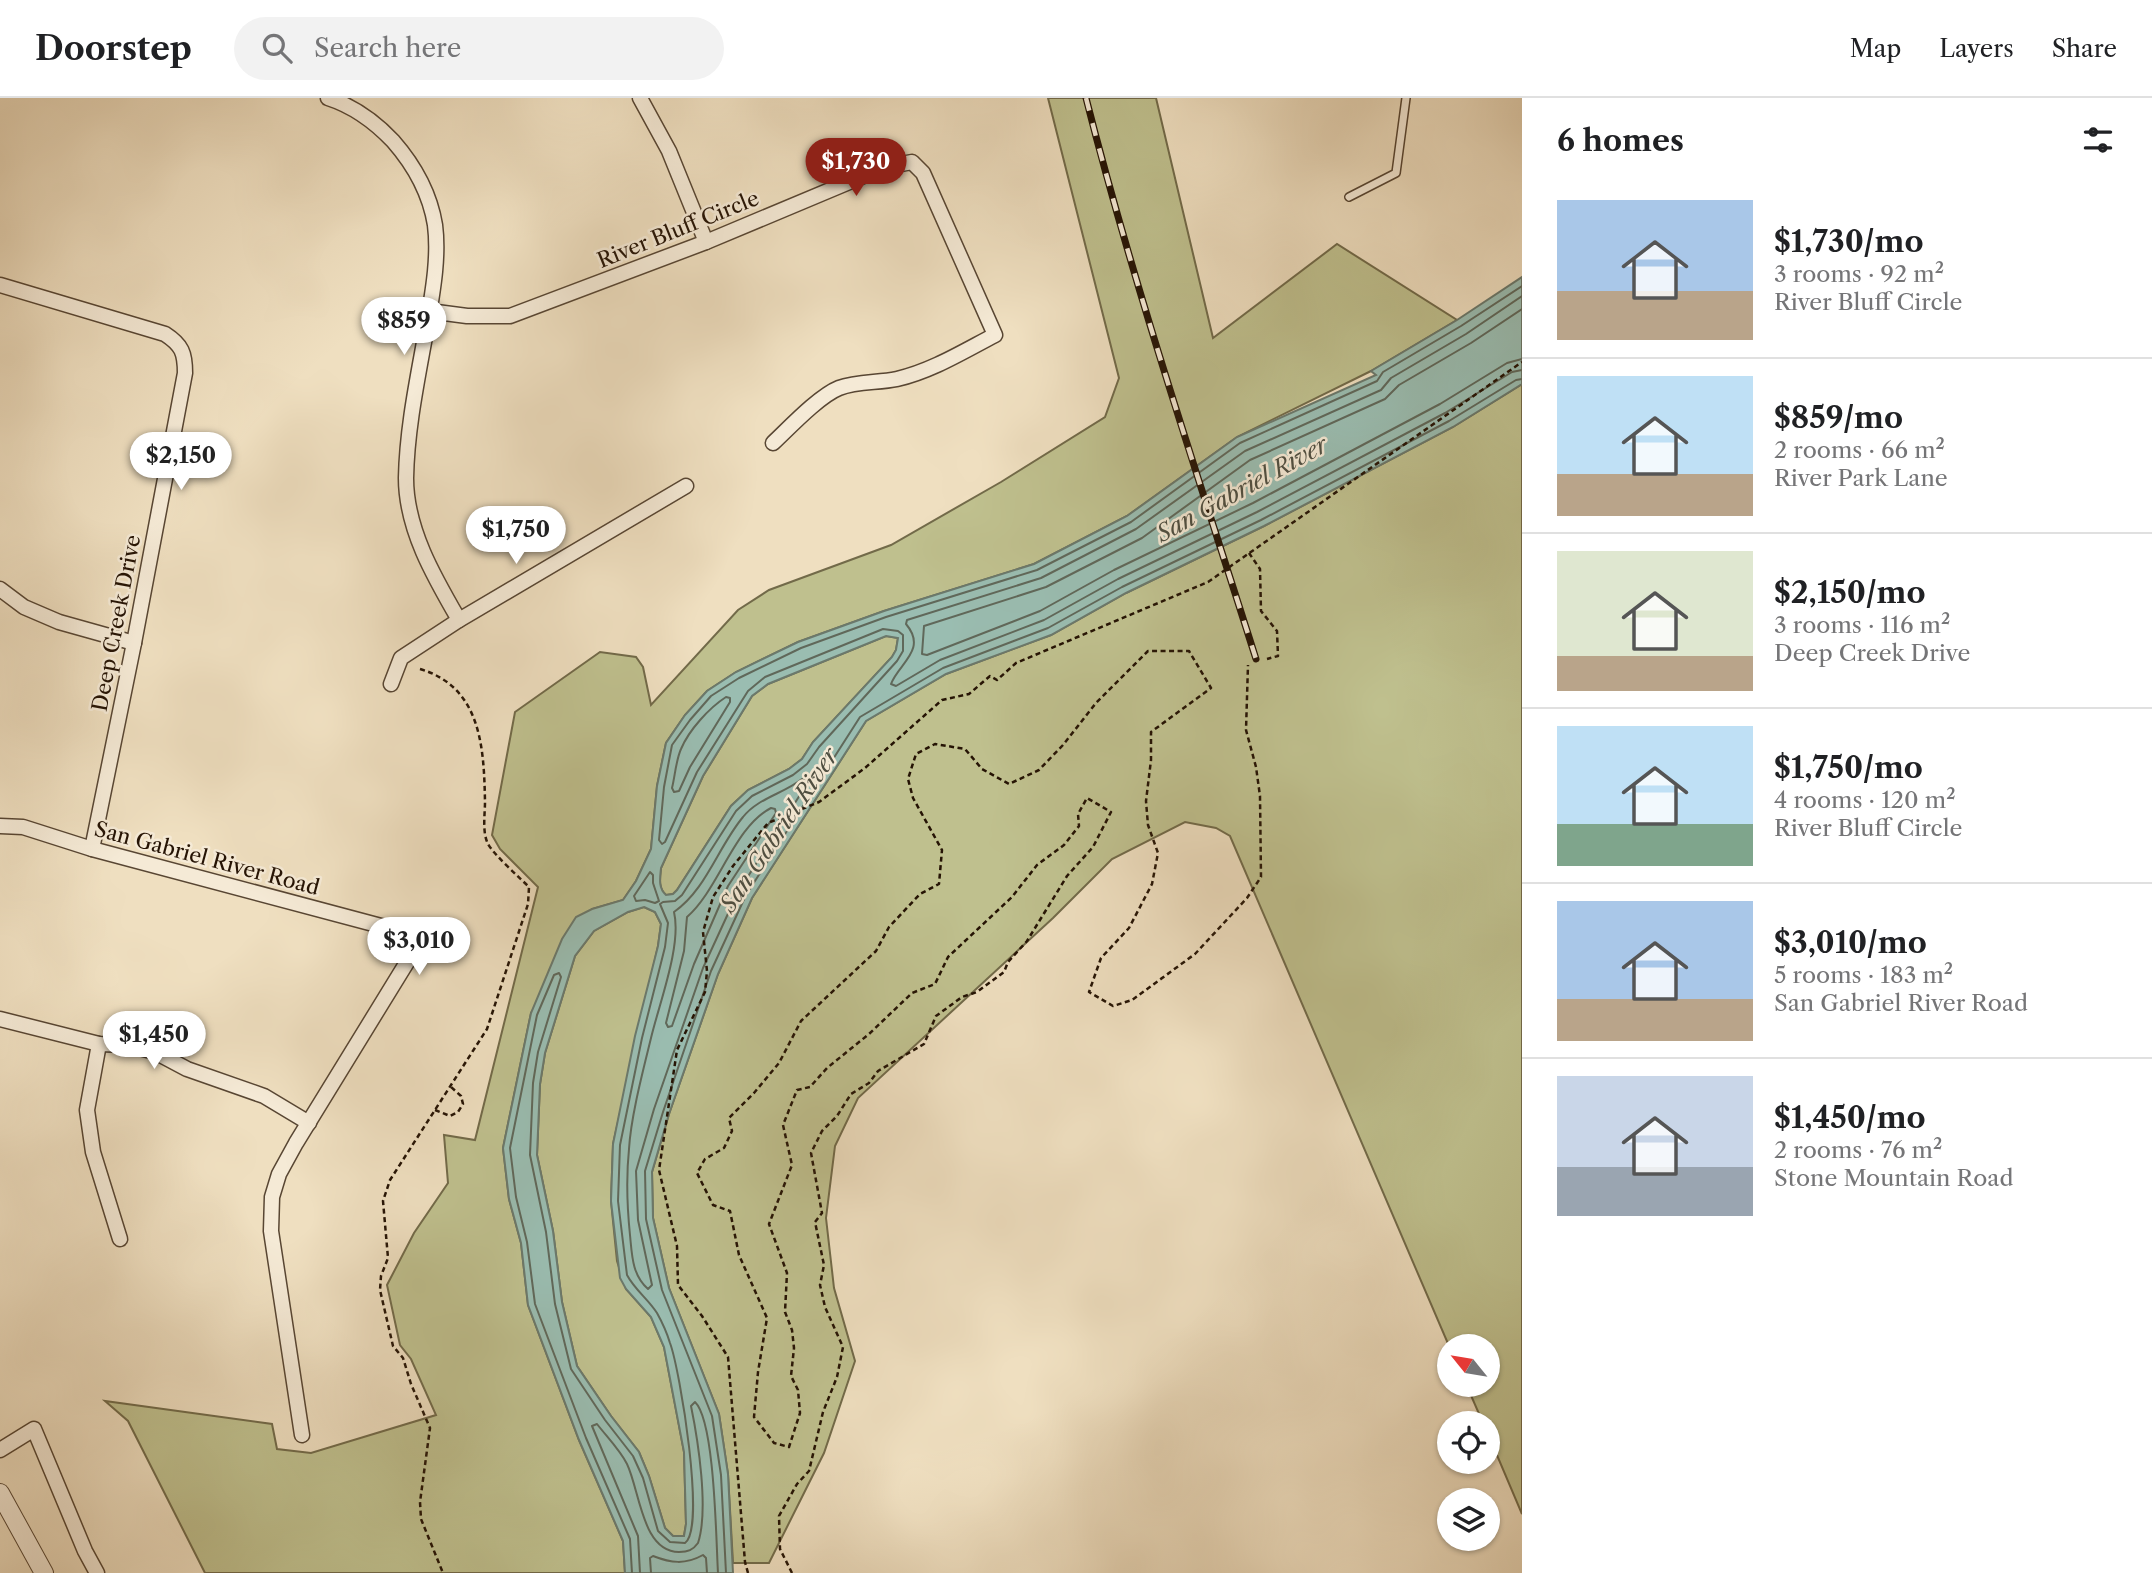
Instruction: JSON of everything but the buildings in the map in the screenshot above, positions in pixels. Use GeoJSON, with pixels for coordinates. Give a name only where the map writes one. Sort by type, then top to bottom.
{"type":"FeatureCollection","features":[{"type":"Feature","properties":{"kind":"street"},"geometry":{"type":"LineString","coordinates":[[328,98],[361,113],[389,137],[410,162],[426,192],[435,228],[435,270],[410,421],[406,480],[412,523],[424,556],[459,620]]}},
{"type":"Feature","properties":{"kind":"street"},"geometry":{"type":"LineString","coordinates":[[640,98],[668,150],[706,242]]}},
{"type":"Feature","properties":{"kind":"street","name":"River Bluff Circle"},"geometry":{"type":"LineString","coordinates":[[429,311],[467,316],[510,316],[706,242],[885,167],[912,162],[923,173],[995,335],[918,373],[895,380],[837,389],[773,443]]}},
{"type":"Feature","properties":{"kind":"street","name":"Deep Creek Drive"},"geometry":{"type":"LineString","coordinates":[[0,285],[165,334],[183,347],[185,373],[92,849]]}},
{"type":"Feature","properties":{"kind":"street"},"geometry":{"type":"LineString","coordinates":[[391,684],[401,658],[459,620],[685,486]]}},
{"type":"Feature","properties":{"kind":"street"},"geometry":{"type":"LineString","coordinates":[[0,589],[24,607],[59,622],[134,643]]}},
{"type":"Feature","properties":{"kind":"street","name":"San Gabriel River Road"},"geometry":{"type":"LineString","coordinates":[[0,826],[23,827],[92,849],[396,930],[411,939],[409,959],[279,1174],[272,1197],[271,1231],[302,1435]]}},
{"type":"Feature","properties":{"kind":"street"},"geometry":{"type":"LineString","coordinates":[[0,1019],[99,1044],[128,1045],[155,1052],[187,1069],[264,1097],[309,1123]]}},
{"type":"Feature","properties":{"kind":"street"},"geometry":{"type":"LineString","coordinates":[[99,1044],[87,1110],[93,1152],[120,1239]]}},
{"type":"Feature","properties":{"kind":"street"},"geometry":{"type":"LineString","coordinates":[[0,1450],[34,1429],[97,1573]]}},
{"type":"Feature","properties":{"kind":"street"},"geometry":{"type":"LineString","coordinates":[[0,1493],[44,1573]]}},
{"type":"Feature","properties":{"kind":"lane"},"geometry":{"type":"LineString","coordinates":[[1349,197],[1396,173],[1406,98]]}},
{"type":"Feature","properties":{"kind":"path"},"geometry":{"type":"LineString","coordinates":[[748,1573],[729,1357],[678,1285],[677,1245],[659,1170],[677,1050],[705,992],[707,971],[703,932],[713,897],[733,866],[768,823],[819,802],[865,768],[942,700],[969,694],[990,677],[997,680],[1016,663],[1208,582],[1522,362]]}},
{"type":"Feature","properties":{"kind":"path"},"geometry":{"type":"LineString","coordinates":[[1249,553],[1260,569],[1261,611],[1277,631],[1278,656],[1267,659]]}},
{"type":"Feature","properties":{"kind":"path"},"geometry":{"type":"LineString","coordinates":[[792,1573],[780,1549],[779,1516],[797,1484],[809,1471],[823,1412],[837,1377],[843,1347],[825,1307],[820,1284],[824,1265],[815,1222],[822,1213],[811,1153],[822,1130],[852,1094],[869,1083],[878,1071],[924,1044],[936,1016],[962,997],[977,992],[1004,972],[1008,962],[1027,941],[1067,876],[1093,847],[1111,812],[1087,798],[1078,814],[1079,826],[1064,845],[1037,865],[1012,897],[948,957],[935,984],[912,993],[869,1034],[827,1068],[810,1087],[797,1090],[783,1125],[792,1166],[769,1224],[787,1273],[785,1312],[792,1330],[794,1348],[791,1377],[798,1390],[800,1413],[789,1447],[774,1443],[754,1417],[767,1318],[739,1255],[730,1210],[713,1205],[697,1173],[705,1159],[724,1149],[732,1130],[729,1118],[779,1063],[801,1021],[876,951],[889,927],[920,894],[939,884],[942,849],[912,798],[908,779],[916,754],[935,744],[965,749],[982,769],[1009,783],[1039,770],[1096,703],[1148,651],[1189,651],[1211,688],[1151,732],[1146,801],[1148,825],[1158,853],[1152,884],[1129,928],[1101,958],[1088,992],[1112,1006],[1132,1000],[1195,954],[1247,898],[1261,877],[1259,796],[1256,767],[1246,730],[1248,665]]}},
{"type":"Feature","properties":{"kind":"path"},"geometry":{"type":"LineString","coordinates":[[420,669],[446,680],[466,699],[478,732],[485,770],[486,833],[489,845],[529,887],[528,904],[487,1029],[390,1180],[383,1200],[388,1258],[381,1276],[380,1290],[393,1346],[403,1358],[430,1428],[421,1519],[443,1573]]}},
{"type":"Feature","properties":{"kind":"path"},"geometry":{"type":"LineString","coordinates":[[435,1110],[450,1116],[458,1112],[463,1104],[461,1096],[450,1086]]}},
{"type":"Feature","properties":{"kind":"green space"},"geometry":{"type":"Polygon","coordinates":[[[1048,98],[1156,98],[1213,338],[1337,244],[1457,320],[1371,371],[1237,437],[1127,516],[1034,564],[884,611],[798,642],[736,672],[707,691],[685,715],[666,743],[657,786],[651,849],[636,881],[623,900],[592,909],[531,1013],[503,1148],[509,1199],[521,1243],[528,1305],[579,1440],[623,1541],[625,1573],[205,1573],[128,1421],[105,1401],[272,1424],[277,1449],[311,1453],[436,1415],[411,1359],[400,1345],[387,1285],[414,1233],[448,1183],[444,1135],[475,1140],[538,887],[500,849],[492,835],[515,712],[600,652],[636,657],[643,667],[651,705],[738,610],[769,590],[891,545],[1001,482],[1105,417],[1119,378],[1048,98]]]}},
{"type":"Feature","properties":{"kind":"green space"},"geometry":{"type":"Polygon","coordinates":[[[1522,384],[1522,1514],[1500,1462],[1500,1411],[1478,1411],[1472,1397],[1500,1397],[1500,1334],[1444,1334],[1230,836],[1216,828],[1185,822],[1112,859],[1053,918],[858,1098],[835,1146],[826,1218],[834,1288],[855,1361],[824,1453],[769,1563],[733,1563],[728,1474],[719,1414],[669,1288],[653,1218],[652,1172],[669,1114],[718,974],[752,898],[866,721],[946,674],[1051,635],[1126,593],[1264,526],[1453,427],[1522,384]]]}},
{"type":"Feature","properties":{"kind":"green space"},"geometry":{"type":"Polygon","coordinates":[[[886,636],[898,638],[892,657],[813,742],[802,759],[789,769],[748,790],[731,806],[677,890],[666,895],[661,886],[661,868],[703,776],[752,696],[768,684],[886,636]]]}},
{"type":"Feature","properties":{"kind":"green space"},"geometry":{"type":"Polygon","coordinates":[[[644,907],[655,912],[661,924],[613,1144],[611,1201],[617,1261],[626,1289],[651,1317],[664,1347],[684,1452],[684,1536],[673,1536],[665,1528],[639,1452],[577,1366],[562,1302],[553,1231],[537,1155],[540,1084],[545,1053],[575,956],[594,931],[628,912],[644,907]]]}},
{"type":"Feature","properties":{"kind":"water","name":"San Gabriel River"},"geometry":{"type":"Polygon","coordinates":[[[1522,277],[1522,384],[1453,427],[1264,526],[1126,593],[1051,635],[946,674],[866,721],[752,898],[718,974],[669,1114],[652,1172],[653,1218],[669,1288],[719,1414],[728,1474],[733,1573],[625,1573],[623,1541],[579,1440],[528,1305],[521,1243],[509,1199],[503,1148],[531,1013],[562,939],[576,917],[623,900],[636,881],[651,849],[657,786],[666,743],[685,715],[707,691],[736,672],[798,642],[884,611],[1034,564],[1127,516],[1237,437],[1376,375],[1371,371],[1457,320],[1522,277]],[[886,636],[768,684],[752,696],[703,776],[661,868],[661,886],[666,895],[677,890],[731,806],[748,790],[789,769],[802,759],[813,742],[892,657],[898,638],[886,636]],[[644,907],[628,912],[594,931],[575,956],[545,1053],[540,1084],[537,1155],[553,1231],[562,1302],[577,1366],[639,1452],[665,1528],[673,1536],[684,1536],[684,1452],[664,1347],[651,1317],[626,1289],[620,1278],[611,1201],[613,1144],[661,924],[655,912],[644,907]]]}},
{"type":"Feature","properties":{"kind":"railway"},"geometry":{"type":"LineString","coordinates":[[1086,98],[1145,310],[1256,659]]}}]}
